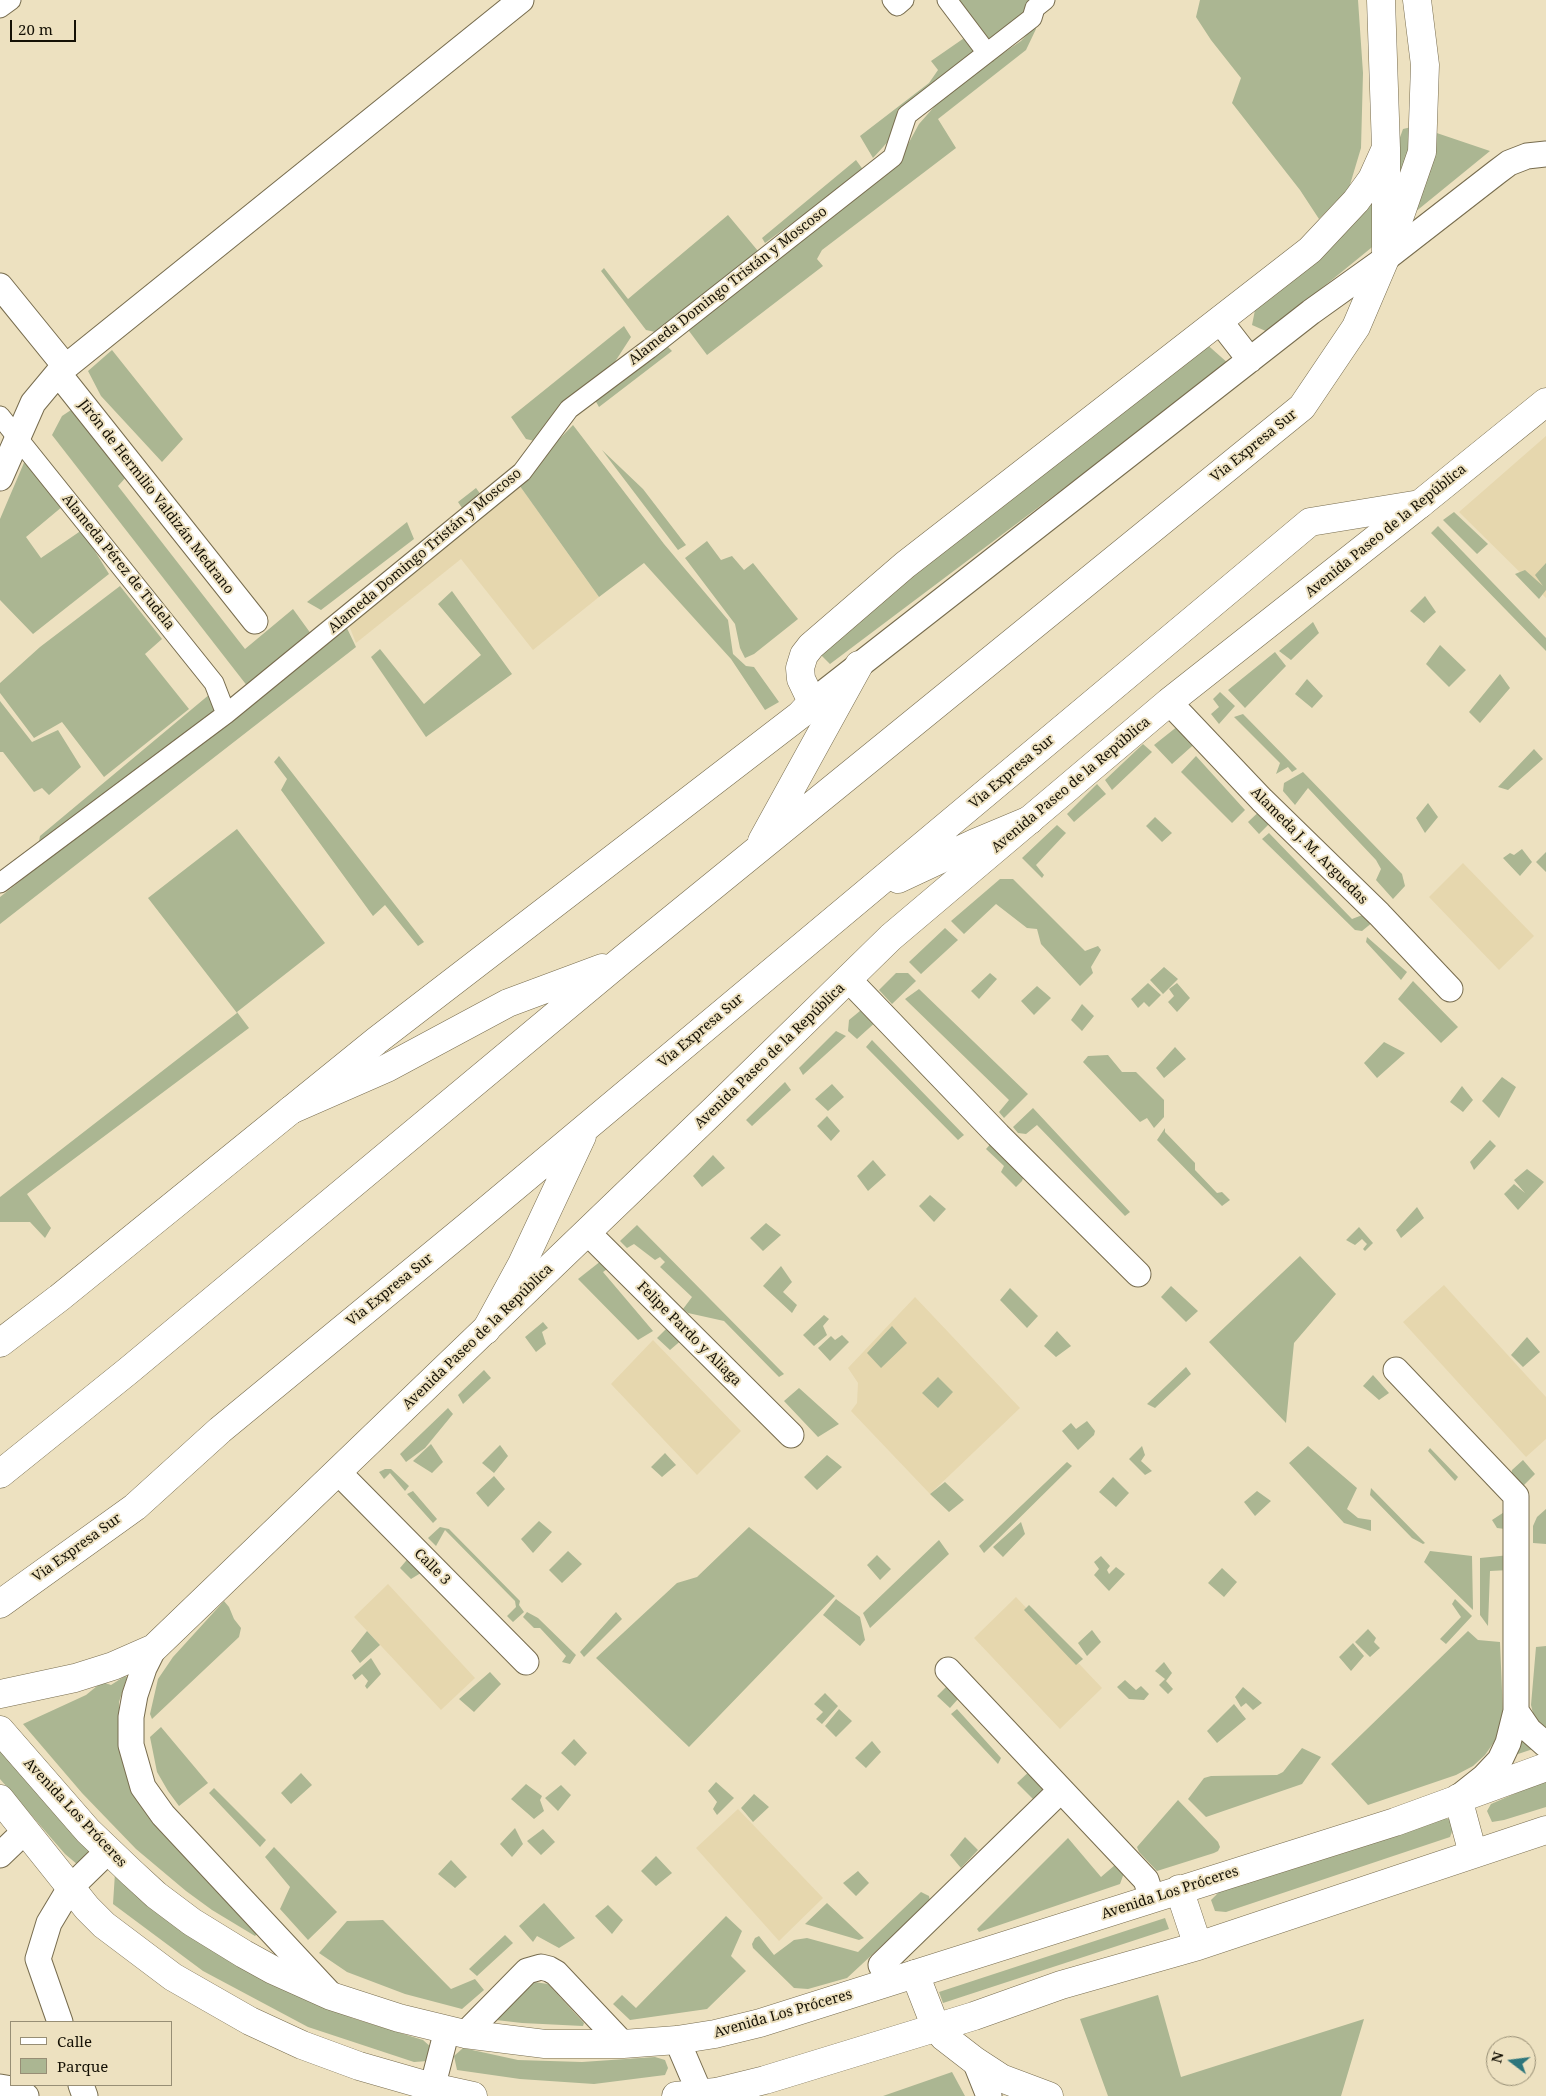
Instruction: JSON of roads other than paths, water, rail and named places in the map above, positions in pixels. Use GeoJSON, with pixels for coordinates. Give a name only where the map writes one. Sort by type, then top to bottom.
{"type":"FeatureCollection","features":[{"type":"Feature","properties":{"kind":"main road"},"geometry":{"type":"LineString","coordinates":[[1382,0],[1386,148],[1386,260]]}},
{"type":"Feature","properties":{"kind":"main road"},"geometry":{"type":"LineString","coordinates":[[1386,260],[1422,152],[1425,64],[1417,0]]}},
{"type":"Feature","properties":{"kind":"main road"},"geometry":{"type":"LineString","coordinates":[[0,1343],[59,1298],[291,1110],[524,926],[800,715],[812,702],[801,679],[800,668],[804,655],[811,646],[905,565],[1310,250],[1356,201],[1372,179],[1386,148]]}},
{"type":"Feature","properties":{"kind":"main road","name":"Via Expresa Sur"},"geometry":{"type":"LineString","coordinates":[[0,1474],[136,1365],[622,960],[1302,407],[1356,327],[1386,260]]}},
{"type":"Feature","properties":{"kind":"main road","name":"Avenida Paseo de la República"},"geometry":{"type":"LineString","coordinates":[[0,1694],[75,1678],[113,1666],[154,1648],[849,980],[891,937],[1169,702],[1546,402]]}},
{"type":"Feature","properties":{"kind":"main road","name":"Via Expresa Sur"},"geometry":{"type":"LineString","coordinates":[[0,1604],[135,1507],[220,1430],[586,1128],[1310,522],[1420,504]]}},
{"type":"Feature","properties":{"kind":"main road"},"geometry":{"type":"LineString","coordinates":[[756,851],[859,665]]}},
{"type":"Feature","properties":{"kind":"main road"},"geometry":{"type":"LineString","coordinates":[[863,896],[975,843],[1030,820]]}},
{"type":"Feature","properties":{"kind":"main road"},"geometry":{"type":"LineString","coordinates":[[291,1110],[387,1068],[508,1003],[622,960]]}},
{"type":"Feature","properties":{"kind":"main road"},"geometry":{"type":"LineString","coordinates":[[486,1330],[522,1264],[586,1128]]}},
{"type":"Feature","properties":{"kind":"main road","name":"Avenida Los Próceres"},"geometry":{"type":"LineString","coordinates":[[0,1730],[108,1851],[156,1895],[192,1922],[266,1966],[331,1996],[399,2018],[456,2032],[545,2044],[623,2044],[677,2040],[706,2036],[760,2023],[915,1974],[1149,1889],[1179,1889],[1395,1822],[1546,1767]]}},
{"type":"Feature","properties":{"kind":"main road"},"geometry":{"type":"LineString","coordinates":[[1458,1798],[1473,1854]]}},
{"type":"Feature","properties":{"kind":"main road"},"geometry":{"type":"LineString","coordinates":[[0,1799],[70,1888],[104,1925],[139,1953],[213,2002],[302,2045],[359,2066],[431,2092],[473,2096]]}},
{"type":"Feature","properties":{"kind":"main road"},"geometry":{"type":"LineString","coordinates":[[692,2095],[716,2092],[765,2080],[936,2028],[1061,1984],[1198,1946],[1546,1830]]}},
{"type":"Feature","properties":{"kind":"main road"},"geometry":{"type":"LineString","coordinates":[[1179,1889],[1198,1946]]}},
{"type":"Feature","properties":{"kind":"main road"},"geometry":{"type":"LineString","coordinates":[[915,1974],[936,2028],[975,2061],[1001,2078],[1049,2096]]}},
{"type":"Feature","properties":{"kind":"street"},"geometry":{"type":"LineString","coordinates":[[0,8],[11,0]]}},
{"type":"Feature","properties":{"kind":"street"},"geometry":{"type":"LineString","coordinates":[[0,478],[32,403],[61,370],[207,255],[314,165],[522,0]]}},
{"type":"Feature","properties":{"kind":"street"},"geometry":{"type":"LineString","coordinates":[[892,0],[897,6],[904,0]]}},
{"type":"Feature","properties":{"kind":"street"},"geometry":{"type":"LineString","coordinates":[[948,0],[987,53]]}},
{"type":"Feature","properties":{"kind":"street","name":"Alameda Domingo Tristán y Moscoso"},"geometry":{"type":"LineString","coordinates":[[0,883],[226,714],[522,472],[569,409],[649,349],[893,156],[907,115],[1032,18],[1035,8],[1045,0]]}},
{"type":"Feature","properties":{"kind":"street"},"geometry":{"type":"LineString","coordinates":[[812,702],[1311,312],[1386,260],[1509,163],[1527,156],[1546,154]]}},
{"type":"Feature","properties":{"kind":"street","name":"Jirón de Hermilio Valdizán Medrano"},"geometry":{"type":"LineString","coordinates":[[0,286],[61,370],[255,621]]}},
{"type":"Feature","properties":{"kind":"street"},"geometry":{"type":"LineString","coordinates":[[1219,320],[1250,360]]}},
{"type":"Feature","properties":{"kind":"street","name":"Alameda Pérez de Tudela"},"geometry":{"type":"LineString","coordinates":[[0,416],[214,683],[226,714]]}},
{"type":"Feature","properties":{"kind":"street","name":"Alameda J. M. Arguedas"},"geometry":{"type":"LineString","coordinates":[[1169,702],[1262,800],[1385,920],[1450,989]]}},
{"type":"Feature","properties":{"kind":"street"},"geometry":{"type":"LineString","coordinates":[[849,980],[998,1134],[1138,1274]]}},
{"type":"Feature","properties":{"kind":"street","name":"Felipe Pardo y Aliaga"},"geometry":{"type":"LineString","coordinates":[[587,1232],[791,1435]]}},
{"type":"Feature","properties":{"kind":"street"},"geometry":{"type":"LineString","coordinates":[[1396,1370],[1516,1496],[1516,1711],[1508,1743],[1500,1760],[1484,1777],[1458,1798]]}},
{"type":"Feature","properties":{"kind":"street","name":"Calle 3"},"geometry":{"type":"LineString","coordinates":[[338,1472],[526,1662]]}},
{"type":"Feature","properties":{"kind":"street"},"geometry":{"type":"LineString","coordinates":[[154,1648],[144,1668],[135,1695],[131,1718],[131,1745],[142,1787],[163,1815],[331,1996]]}},
{"type":"Feature","properties":{"kind":"street"},"geometry":{"type":"LineString","coordinates":[[948,1670],[1061,1790],[1149,1889]]}},
{"type":"Feature","properties":{"kind":"street"},"geometry":{"type":"LineString","coordinates":[[1516,1711],[1529,1730],[1546,1744]]}},
{"type":"Feature","properties":{"kind":"street"},"geometry":{"type":"LineString","coordinates":[[889,1982],[881,1965],[1061,1790]]}},
{"type":"Feature","properties":{"kind":"street"},"geometry":{"type":"LineString","coordinates":[[0,1855],[25,1831]]}},
{"type":"Feature","properties":{"kind":"street"},"geometry":{"type":"LineString","coordinates":[[60,2021],[38,1959],[50,1922],[70,1888],[108,1851]]}},
{"type":"Feature","properties":{"kind":"street"},"geometry":{"type":"LineString","coordinates":[[431,2092],[456,2032],[527,1972],[541,1967],[549,1968],[556,1973],[623,2044]]}},
{"type":"Feature","properties":{"kind":"street"},"geometry":{"type":"LineString","coordinates":[[677,2040],[692,2095]]}},
{"type":"Feature","properties":{"kind":"street"},"geometry":{"type":"LineString","coordinates":[[975,2061],[990,2096]]}},
{"type":"Feature","properties":{"kind":"street"},"geometry":{"type":"LineString","coordinates":[[0,2087],[18,2090],[26,2096]]}}]}
